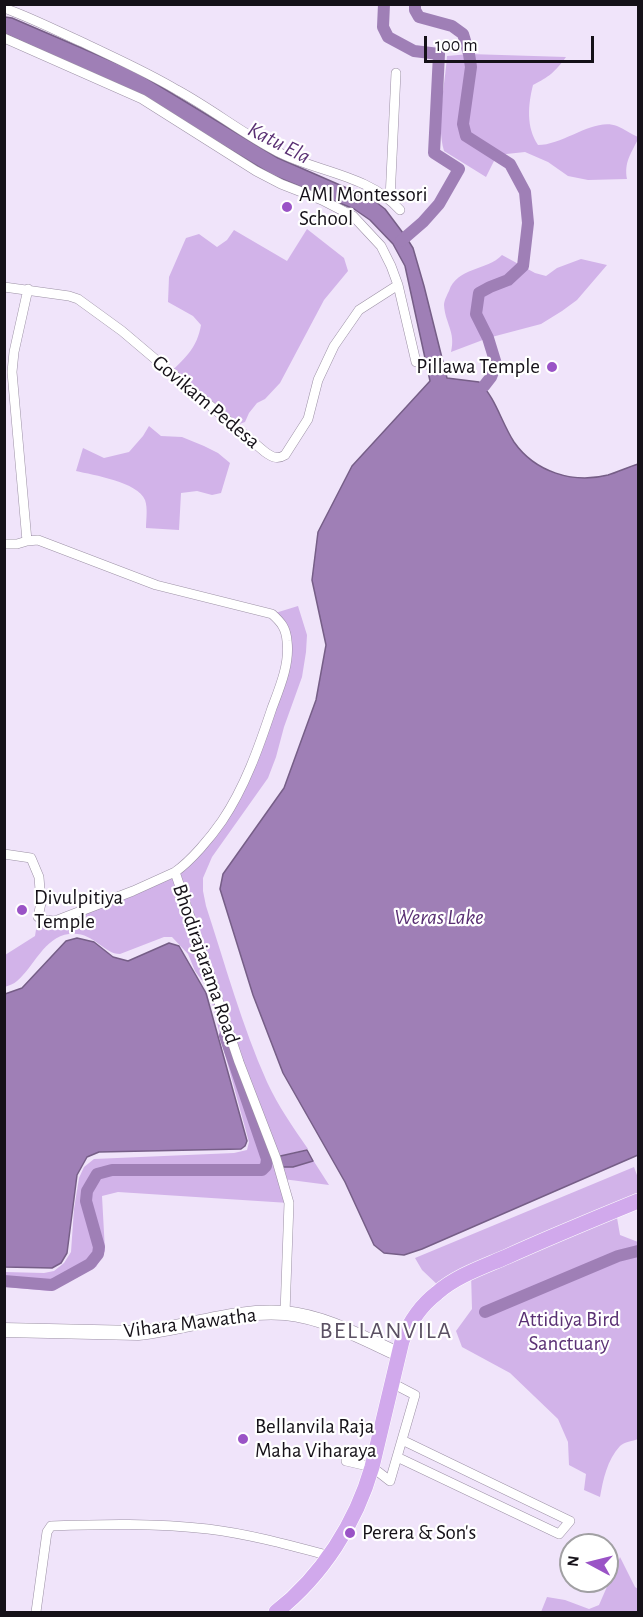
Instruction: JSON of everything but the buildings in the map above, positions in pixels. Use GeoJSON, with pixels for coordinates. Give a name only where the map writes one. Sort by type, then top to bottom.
{"type":"FeatureCollection","features":[{"type":"Feature","properties":{"kind":"main road"},"geometry":{"type":"LineString","coordinates":[[276,1612],[296,1596],[330,1556],[360,1499],[372,1467],[398,1354],[407,1327],[420,1308],[454,1281],[637,1202]]}},
{"type":"Feature","properties":{"kind":"street"},"geometry":{"type":"LineString","coordinates":[[4,8],[28,16],[135,67],[178,90],[278,152],[358,182],[390,199],[400,210]]}},
{"type":"Feature","properties":{"kind":"street"},"geometry":{"type":"LineString","coordinates":[[4,38],[142,99],[256,171],[353,216],[381,246],[391,266],[398,285],[416,362]]}},
{"type":"Feature","properties":{"kind":"street"},"geometry":{"type":"LineString","coordinates":[[390,199],[396,73]]}},
{"type":"Feature","properties":{"kind":"street","name":"Govikam Pedesa"},"geometry":{"type":"LineString","coordinates":[[4,287],[28,289],[78,299],[122,332],[265,452],[274,458],[281,458],[308,419],[325,361],[358,310],[398,285]]}},
{"type":"Feature","properties":{"kind":"street"},"geometry":{"type":"LineString","coordinates":[[27,541],[8,373],[28,289]]}},
{"type":"Feature","properties":{"kind":"street","name":"Bhodirajarama Road"},"geometry":{"type":"LineString","coordinates":[[4,544],[38,540],[156,585],[272,614],[284,627],[287,647],[284,674],[250,770],[222,821],[186,864],[175,872],[239,1062],[276,1158],[289,1203],[285,1313]]}},
{"type":"Feature","properties":{"kind":"street"},"geometry":{"type":"LineString","coordinates":[[4,854],[31,858],[39,877],[41,903],[38,917],[44,920],[55,921],[175,872]]}},
{"type":"Feature","properties":{"kind":"street","name":"Vihara Mawatha"},"geometry":{"type":"LineString","coordinates":[[4,1330],[117,1333],[158,1331],[226,1317],[285,1313],[337,1327],[398,1354]]}},
{"type":"Feature","properties":{"kind":"street"},"geometry":{"type":"LineString","coordinates":[[346,1461],[372,1467],[390,1481],[415,1395],[392,1383]]}},
{"type":"Feature","properties":{"kind":"street"},"geometry":{"type":"LineString","coordinates":[[397,1457],[559,1534],[570,1521],[402,1440]]}},
{"type":"Feature","properties":{"kind":"street"},"geometry":{"type":"LineString","coordinates":[[36,1612],[47,1532],[51,1526],[115,1523],[209,1529],[267,1539],[330,1556]]}},
{"type":"Feature","properties":{"kind":"green space"},"geometry":{"type":"Polygon","coordinates":[[[469,54],[566,57],[551,74],[533,85],[529,116],[534,138],[538,145],[548,144],[599,125],[617,126],[638,137],[627,163],[627,179],[588,180],[568,176],[548,162],[525,152],[497,155],[486,177],[444,151],[441,116],[447,56],[469,54]]]}},
{"type":"Feature","properties":{"kind":"green space"},"geometry":{"type":"Polygon","coordinates":[[[307,229],[344,258],[348,271],[324,300],[280,383],[265,399],[257,403],[245,422],[234,426],[171,372],[194,346],[201,325],[193,316],[168,302],[169,277],[186,238],[199,234],[217,247],[227,240],[234,230],[287,261],[307,229]]]}},
{"type":"Feature","properties":{"kind":"green space"},"geometry":{"type":"Polygon","coordinates":[[[502,255],[535,273],[546,276],[557,268],[581,259],[607,265],[577,300],[541,324],[488,338],[451,352],[452,339],[444,305],[453,283],[465,273],[489,264],[502,255]]]}},
{"type":"Feature","properties":{"kind":"green space"},"geometry":{"type":"Polygon","coordinates":[[[149,426],[161,436],[182,437],[204,446],[218,453],[230,463],[221,493],[212,495],[197,491],[181,493],[179,530],[146,528],[146,503],[134,488],[114,480],[76,471],[83,448],[104,458],[129,452],[149,426]]]}},
{"type":"Feature","properties":{"kind":"green space"},"geometry":{"type":"Polygon","coordinates":[[[298,606],[307,635],[306,652],[302,677],[276,757],[268,778],[212,857],[203,878],[203,891],[234,995],[258,1061],[276,1100],[308,1149],[276,1157],[299,1165],[313,1160],[329,1185],[283,1179],[289,1203],[118,1192],[102,1196],[105,1251],[96,1267],[88,1269],[50,1291],[5,1287],[5,1272],[44,1273],[54,1271],[64,1263],[71,1252],[79,1178],[84,1167],[94,1159],[234,1153],[247,1150],[249,1142],[209,990],[195,971],[188,954],[172,937],[164,937],[120,954],[108,950],[85,936],[69,934],[60,936],[46,946],[17,981],[5,987],[5,955],[35,936],[38,917],[55,921],[175,872],[222,821],[270,716],[287,642],[272,614],[298,606]]]}},
{"type":"Feature","properties":{"kind":"green space","name":"Attidiya Bird Sanctuary"},"geometry":{"type":"Polygon","coordinates":[[[634,1167],[638,1178],[638,1201],[616,1212],[620,1235],[638,1242],[638,1439],[622,1445],[612,1457],[606,1470],[600,1497],[584,1490],[586,1474],[569,1465],[568,1442],[558,1419],[510,1373],[462,1347],[456,1331],[472,1309],[471,1273],[442,1289],[422,1270],[415,1258],[634,1167]]]}},
{"type":"Feature","properties":{"kind":"green space"},"geometry":{"type":"Polygon","coordinates":[[[620,1557],[638,1589],[638,1612],[541,1612],[547,1597],[565,1600],[589,1609],[599,1605],[604,1593],[619,1593],[620,1557]]]}},
{"type":"Feature","properties":{"kind":"water","name":"Weras Lake"},"geometry":{"type":"Polygon","coordinates":[[[5,17],[135,71],[278,158],[372,199],[385,209],[413,248],[447,378],[479,382],[490,395],[514,442],[533,461],[544,468],[582,478],[608,475],[638,464],[638,1155],[422,1249],[404,1255],[384,1253],[374,1245],[345,1182],[283,1073],[253,995],[220,889],[223,874],[284,788],[316,700],[326,645],[312,580],[318,532],[352,466],[430,381],[405,266],[393,244],[370,220],[354,209],[272,175],[139,95],[5,34],[5,17]]]}},
{"type":"Feature","properties":{"kind":"water"},"geometry":{"type":"Polygon","coordinates":[[[77,938],[94,942],[113,957],[128,961],[169,943],[179,946],[206,993],[247,1141],[241,1149],[99,1152],[87,1157],[77,1175],[67,1253],[61,1263],[52,1268],[5,1267],[5,994],[22,988],[66,941],[77,938]]]}},
{"type":"Feature","properties":{"kind":"water"},"geometry":{"type":"Polygon","coordinates":[[[307,1150],[313,1161],[293,1167],[279,1167],[276,1157],[307,1150]]]}},
{"type":"Feature","properties":{"kind":"waterway"},"geometry":{"type":"LineString","coordinates":[[384,4],[383,27],[388,37],[414,51],[439,54],[434,153],[459,169],[439,204],[401,241]]}},
{"type":"Feature","properties":{"kind":"waterway"},"geometry":{"type":"LineString","coordinates":[[415,4],[419,17],[452,26],[463,34],[471,67],[463,124],[466,136],[510,164],[525,192],[528,223],[523,266],[508,280],[479,293],[476,314],[488,338],[496,364],[491,377],[484,386]]}},
{"type":"Feature","properties":{"kind":"waterway"},"geometry":{"type":"LineString","coordinates":[[4,1281],[52,1285],[90,1264],[98,1254],[99,1247],[86,1201],[87,1191],[97,1174],[112,1170],[262,1170],[266,1166],[267,1159],[225,1036]]}},
{"type":"Feature","properties":{"kind":"waterway"},"geometry":{"type":"LineString","coordinates":[[485,1312],[618,1256],[638,1251]]}},
{"type":"Feature","properties":{"kind":"place","name":"AMI Montessori School"},"geometry":{"type":"Point","coordinates":[287,207]}},
{"type":"Feature","properties":{"kind":"place","name":"Pillawa Temple"},"geometry":{"type":"Point","coordinates":[552,367]}},
{"type":"Feature","properties":{"kind":"place","name":"Divulpitiya Temple"},"geometry":{"type":"Point","coordinates":[22,910]}},
{"type":"Feature","properties":{"kind":"place","name":"Bellanvila Raja Maha Viharaya"},"geometry":{"type":"Point","coordinates":[243,1439]}},
{"type":"Feature","properties":{"kind":"place","name":"Perera & Son's"},"geometry":{"type":"Point","coordinates":[350,1533]}},
{"type":"Feature","properties":{"kind":"district","name":"BELLANVILA"},"geometry":{"type":"Point","coordinates":[386,1331]}},
{"type":"Feature","properties":{"kind":"water label","name":"Katu Ela"},"geometry":{"type":"Point","coordinates":[279,143]}}]}
